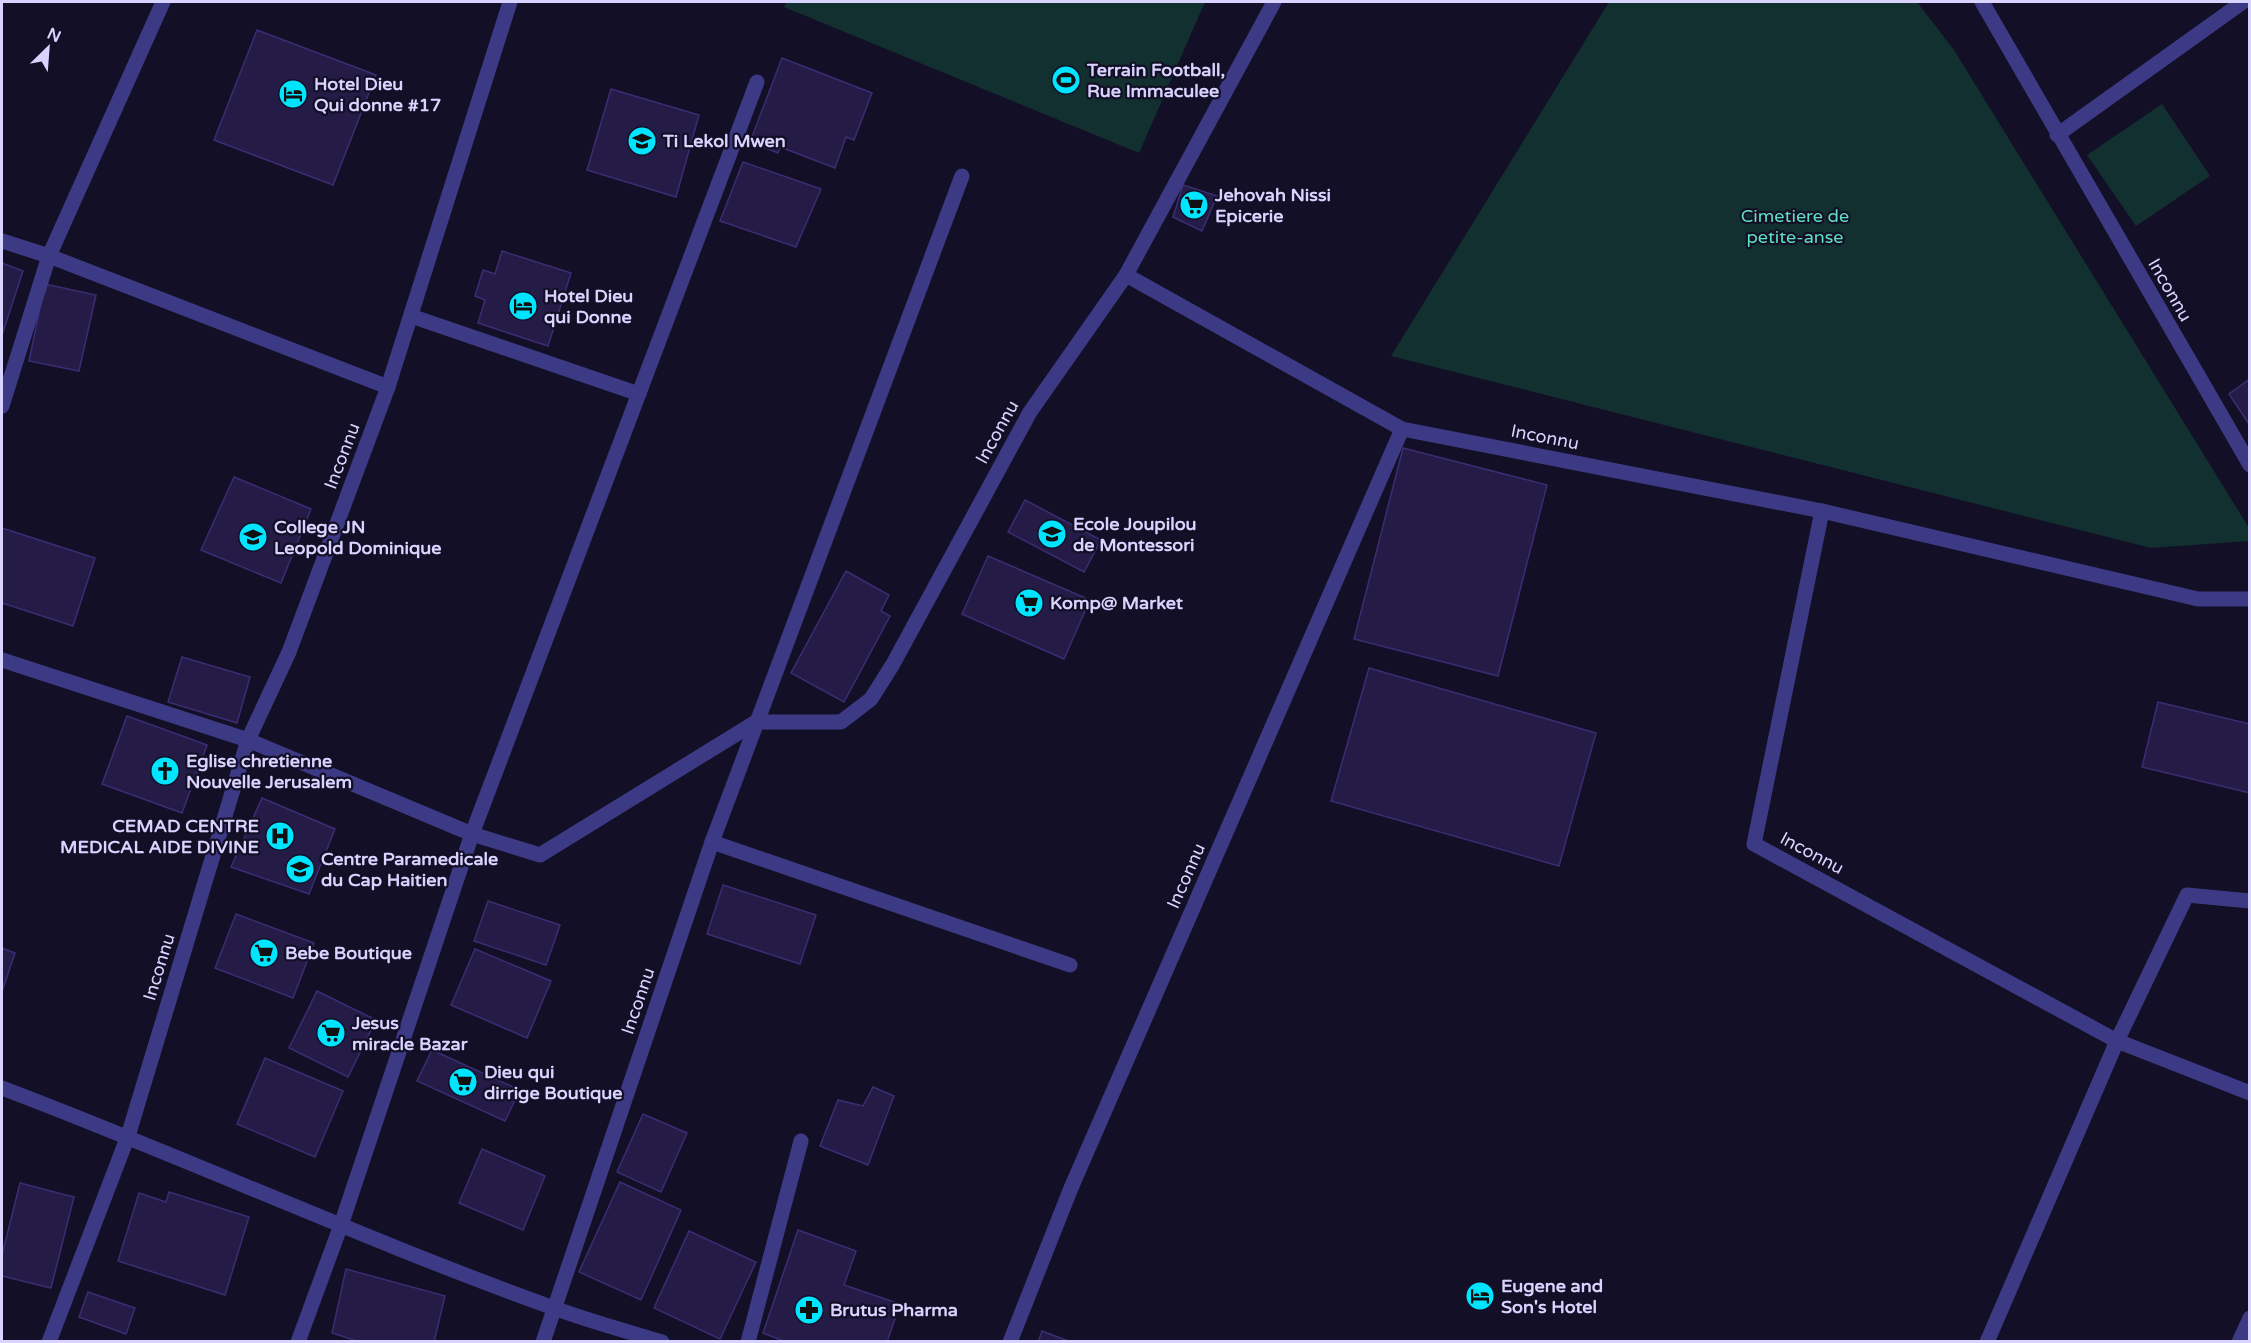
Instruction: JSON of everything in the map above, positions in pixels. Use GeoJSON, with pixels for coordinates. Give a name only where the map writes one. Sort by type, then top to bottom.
{"type":"FeatureCollection","features":[{"type":"Feature","properties":{"kind":"street"},"geometry":{"type":"LineString","coordinates":[[2,406],[50,256],[163,2]]}},
{"type":"Feature","properties":{"kind":"street","name":"Inconnu"},"geometry":{"type":"LineString","coordinates":[[50,1341],[128,1136],[248,740],[289,652],[388,387],[510,2]]}},
{"type":"Feature","properties":{"kind":"street","name":"Inconnu"},"geometry":{"type":"LineString","coordinates":[[756,722],[841,722],[871,699],[893,664],[1030,411],[1126,275],[1274,2]]}},
{"type":"Feature","properties":{"kind":"street","name":"Inconnu"},"geometry":{"type":"LineString","coordinates":[[1982,2],[2250,465]]}},
{"type":"Feature","properties":{"kind":"street"},"geometry":{"type":"LineString","coordinates":[[2057,135],[2243,2]]}},
{"type":"Feature","properties":{"kind":"street"},"geometry":{"type":"LineString","coordinates":[[298,1341],[341,1225],[472,834],[757,82]]}},
{"type":"Feature","properties":{"kind":"street","name":"Inconnu"},"geometry":{"type":"LineString","coordinates":[[543,1341],[712,842],[962,176]]}},
{"type":"Feature","properties":{"kind":"street"},"geometry":{"type":"LineString","coordinates":[[2,241],[50,256],[388,387]]}},
{"type":"Feature","properties":{"kind":"street","name":"Inconnu"},"geometry":{"type":"LineString","coordinates":[[1126,275],[1402,429],[1822,511],[2198,599],[2250,599]]}},
{"type":"Feature","properties":{"kind":"street"},"geometry":{"type":"LineString","coordinates":[[411,316],[639,394]]}},
{"type":"Feature","properties":{"kind":"street","name":"Inconnu"},"geometry":{"type":"LineString","coordinates":[[1010,1341],[1071,1188],[1402,429]]}},
{"type":"Feature","properties":{"kind":"street","name":"Inconnu"},"geometry":{"type":"LineString","coordinates":[[1822,511],[1754,844],[2117,1041],[2250,1093]]}},
{"type":"Feature","properties":{"kind":"street"},"geometry":{"type":"LineString","coordinates":[[2,660],[248,740],[472,834],[540,855],[756,722]]}},
{"type":"Feature","properties":{"kind":"street"},"geometry":{"type":"LineString","coordinates":[[712,842],[1070,965]]}},
{"type":"Feature","properties":{"kind":"street"},"geometry":{"type":"LineString","coordinates":[[1987,1341],[2117,1041],[2187,895],[2250,901]]}},
{"type":"Feature","properties":{"kind":"street"},"geometry":{"type":"LineString","coordinates":[[2,1088],[128,1136],[341,1225],[555,1309],[662,1341]]}},
{"type":"Feature","properties":{"kind":"street"},"geometry":{"type":"LineString","coordinates":[[748,1341],[801,1141]]}},
{"type":"Feature","properties":{"kind":"street"},"geometry":{"type":"LineString","coordinates":[[2239,1341],[2250,1318]]}},
{"type":"Feature","properties":{"kind":"green space","name":"Terrain Football, Rue Immaculee"},"geometry":{"type":"Polygon","coordinates":[[[786,2],[1205,2],[1139,153],[784,7],[786,2]]]}},
{"type":"Feature","properties":{"kind":"green space","name":"Cimetiere de petite-anse"},"geometry":{"type":"Polygon","coordinates":[[[1609,2],[1917,2],[1954,50],[2249,528],[2249,541],[2151,548],[1391,356],[1609,2]]]}},
{"type":"Feature","properties":{"kind":"green space"},"geometry":{"type":"Polygon","coordinates":[[[2162,104],[2210,176],[2136,226],[2087,155],[2162,104]]]}},
{"type":"Feature","properties":{"kind":"building"},"geometry":{"type":"Polygon","coordinates":[[[257,30],[376,75],[333,185],[214,140],[257,30]]]}},
{"type":"Feature","properties":{"kind":"building"},"geometry":{"type":"Polygon","coordinates":[[[782,58],[872,93],[854,140],[846,137],[835,168],[780,147],[778,153],[750,142],[782,58]]]}},
{"type":"Feature","properties":{"kind":"building"},"geometry":{"type":"Polygon","coordinates":[[[611,89],[699,115],[676,197],[587,170],[611,89]]]}},
{"type":"Feature","properties":{"kind":"building"},"geometry":{"type":"Polygon","coordinates":[[[743,162],[821,189],[796,247],[720,221],[743,162]]]}},
{"type":"Feature","properties":{"kind":"building"},"geometry":{"type":"Polygon","coordinates":[[[1183,185],[1217,196],[1202,231],[1173,217],[1183,185]]]}},
{"type":"Feature","properties":{"kind":"building"},"geometry":{"type":"Polygon","coordinates":[[[502,251],[571,273],[548,346],[478,323],[485,300],[475,296],[483,270],[495,274],[502,251]]]}},
{"type":"Feature","properties":{"kind":"building"},"geometry":{"type":"Polygon","coordinates":[[[2,263],[23,271],[2,335],[2,263]]]}},
{"type":"Feature","properties":{"kind":"building"},"geometry":{"type":"Polygon","coordinates":[[[45,284],[96,295],[79,371],[29,361],[45,284]]]}},
{"type":"Feature","properties":{"kind":"building"},"geometry":{"type":"Polygon","coordinates":[[[2250,379],[2250,423],[2249,424],[2229,394],[2250,379]]]}},
{"type":"Feature","properties":{"kind":"building"},"geometry":{"type":"Polygon","coordinates":[[[1403,448],[1547,485],[1498,676],[1354,639],[1403,448]]]}},
{"type":"Feature","properties":{"kind":"building"},"geometry":{"type":"Polygon","coordinates":[[[234,477],[311,509],[281,583],[201,550],[234,477]]]}},
{"type":"Feature","properties":{"kind":"building"},"geometry":{"type":"Polygon","coordinates":[[[1025,500],[1101,540],[1084,572],[1008,532],[1025,500]]]}},
{"type":"Feature","properties":{"kind":"building"},"geometry":{"type":"Polygon","coordinates":[[[2,528],[95,558],[73,626],[2,603],[2,528]]]}},
{"type":"Feature","properties":{"kind":"building"},"geometry":{"type":"Polygon","coordinates":[[[988,556],[1090,600],[1064,659],[962,614],[988,556]]]}},
{"type":"Feature","properties":{"kind":"building"},"geometry":{"type":"Polygon","coordinates":[[[846,571],[889,595],[881,611],[890,616],[844,702],[791,673],[846,571]]]}},
{"type":"Feature","properties":{"kind":"building"},"geometry":{"type":"Polygon","coordinates":[[[182,657],[250,677],[237,723],[168,702],[182,657]]]}},
{"type":"Feature","properties":{"kind":"building"},"geometry":{"type":"Polygon","coordinates":[[[1369,668],[1596,733],[1559,866],[1331,801],[1369,668]]]}},
{"type":"Feature","properties":{"kind":"building"},"geometry":{"type":"Polygon","coordinates":[[[2158,702],[2250,724],[2250,793],[2142,767],[2158,702]]]}},
{"type":"Feature","properties":{"kind":"building"},"geometry":{"type":"Polygon","coordinates":[[[127,716],[207,745],[182,813],[102,784],[127,716]]]}},
{"type":"Feature","properties":{"kind":"building"},"geometry":{"type":"Polygon","coordinates":[[[262,798],[335,829],[309,894],[231,867],[262,798]]]}},
{"type":"Feature","properties":{"kind":"building"},"geometry":{"type":"Polygon","coordinates":[[[723,885],[816,915],[800,964],[707,934],[723,885]]]}},
{"type":"Feature","properties":{"kind":"building"},"geometry":{"type":"Polygon","coordinates":[[[488,901],[560,925],[546,965],[474,941],[488,901]]]}},
{"type":"Feature","properties":{"kind":"building"},"geometry":{"type":"Polygon","coordinates":[[[236,914],[314,943],[293,998],[215,968],[236,914]]]}},
{"type":"Feature","properties":{"kind":"building"},"geometry":{"type":"Polygon","coordinates":[[[2,948],[15,953],[2,992],[2,948]]]}},
{"type":"Feature","properties":{"kind":"building"},"geometry":{"type":"Polygon","coordinates":[[[475,949],[551,981],[527,1038],[451,1005],[475,949]]]}},
{"type":"Feature","properties":{"kind":"building"},"geometry":{"type":"Polygon","coordinates":[[[317,991],[376,1020],[348,1077],[289,1048],[317,991]]]}},
{"type":"Feature","properties":{"kind":"building"},"geometry":{"type":"Polygon","coordinates":[[[432,1050],[520,1090],[505,1121],[417,1081],[432,1050]]]}},
{"type":"Feature","properties":{"kind":"building"},"geometry":{"type":"Polygon","coordinates":[[[265,1058],[343,1091],[315,1157],[237,1124],[265,1058]]]}},
{"type":"Feature","properties":{"kind":"building"},"geometry":{"type":"Polygon","coordinates":[[[873,1087],[894,1096],[868,1165],[820,1146],[838,1100],[863,1106],[873,1087]]]}},
{"type":"Feature","properties":{"kind":"building"},"geometry":{"type":"Polygon","coordinates":[[[643,1114],[687,1133],[661,1192],[617,1172],[643,1114]]]}},
{"type":"Feature","properties":{"kind":"building"},"geometry":{"type":"Polygon","coordinates":[[[482,1149],[545,1176],[523,1230],[459,1203],[482,1149]]]}},
{"type":"Feature","properties":{"kind":"building"},"geometry":{"type":"Polygon","coordinates":[[[620,1182],[681,1210],[641,1300],[579,1272],[620,1182]]]}},
{"type":"Feature","properties":{"kind":"building"},"geometry":{"type":"Polygon","coordinates":[[[20,1183],[74,1197],[51,1288],[2,1276],[2,1255],[20,1183]]]}},
{"type":"Feature","properties":{"kind":"building"},"geometry":{"type":"Polygon","coordinates":[[[169,1192],[249,1217],[225,1295],[118,1261],[139,1193],[166,1202],[169,1192]]]}},
{"type":"Feature","properties":{"kind":"building"},"geometry":{"type":"Polygon","coordinates":[[[798,1230],[856,1251],[844,1285],[900,1304],[887,1342],[786,1342],[763,1333],[798,1230]]]}},
{"type":"Feature","properties":{"kind":"building"},"geometry":{"type":"Polygon","coordinates":[[[689,1231],[756,1262],[720,1339],[654,1308],[689,1231]]]}},
{"type":"Feature","properties":{"kind":"building"},"geometry":{"type":"Polygon","coordinates":[[[346,1269],[445,1296],[434,1342],[360,1342],[332,1333],[346,1269]]]}},
{"type":"Feature","properties":{"kind":"building"},"geometry":{"type":"Polygon","coordinates":[[[88,1292],[135,1308],[126,1334],[79,1317],[88,1292]]]}},
{"type":"Feature","properties":{"kind":"building"},"geometry":{"type":"Polygon","coordinates":[[[1042,1331],[1071,1342],[1038,1342],[1042,1331]]]}},
{"type":"Feature","properties":{"kind":"place","name":"Terrain Football, Rue Immaculee"},"geometry":{"type":"Point","coordinates":[1066,80]}},
{"type":"Feature","properties":{"kind":"place","name":"Hotel Dieu Qui donne #17"},"geometry":{"type":"Point","coordinates":[293,94]}},
{"type":"Feature","properties":{"kind":"place","name":"Ti Lekol Mwen"},"geometry":{"type":"Point","coordinates":[642,141]}},
{"type":"Feature","properties":{"kind":"place","name":"Jehovah Nissi Epicerie"},"geometry":{"type":"Point","coordinates":[1194,205]}},
{"type":"Feature","properties":{"kind":"place","name":"Hotel Dieu qui Donne"},"geometry":{"type":"Point","coordinates":[523,306]}},
{"type":"Feature","properties":{"kind":"place","name":"Ecole Joupilou de Montessori"},"geometry":{"type":"Point","coordinates":[1052,534]}},
{"type":"Feature","properties":{"kind":"place","name":"College JN Leopold Dominique"},"geometry":{"type":"Point","coordinates":[253,537]}},
{"type":"Feature","properties":{"kind":"place","name":"Komp@ Market"},"geometry":{"type":"Point","coordinates":[1029,603]}},
{"type":"Feature","properties":{"kind":"place","name":"Eglise chretienne Nouvelle Jerusalem"},"geometry":{"type":"Point","coordinates":[165,771]}},
{"type":"Feature","properties":{"kind":"place","name":"CEMAD CENTRE MEDICAL AIDE DIVINE"},"geometry":{"type":"Point","coordinates":[280,836]}},
{"type":"Feature","properties":{"kind":"place","name":"Centre Paramedicale du Cap Haitien"},"geometry":{"type":"Point","coordinates":[300,869]}},
{"type":"Feature","properties":{"kind":"place","name":"Bebe Boutique"},"geometry":{"type":"Point","coordinates":[264,953]}},
{"type":"Feature","properties":{"kind":"place","name":"Jesus miracle Bazar"},"geometry":{"type":"Point","coordinates":[331,1033]}},
{"type":"Feature","properties":{"kind":"place","name":"Dieu qui dirrige Boutique"},"geometry":{"type":"Point","coordinates":[463,1082]}},
{"type":"Feature","properties":{"kind":"place","name":"Eugene and Son's Hotel"},"geometry":{"type":"Point","coordinates":[1480,1296]}},
{"type":"Feature","properties":{"kind":"place","name":"Brutus Pharma"},"geometry":{"type":"Point","coordinates":[809,1310]}}]}
